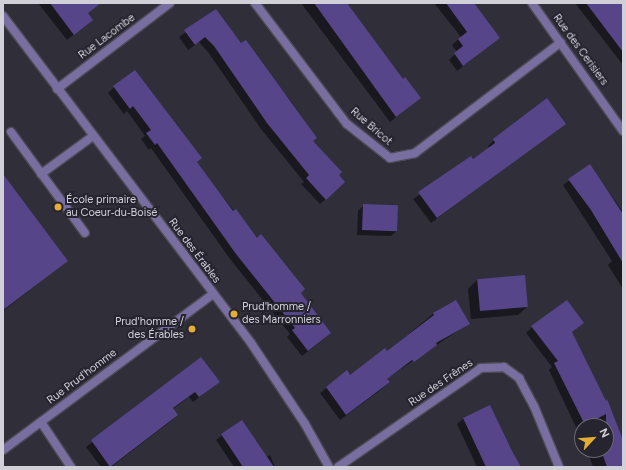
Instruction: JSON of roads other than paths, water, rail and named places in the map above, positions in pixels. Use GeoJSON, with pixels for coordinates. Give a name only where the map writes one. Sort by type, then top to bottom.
{"type":"FeatureCollection","features":[{"type":"Feature","properties":{"kind":"street","name":"Rue Lacombe"},"geometry":{"type":"LineString","coordinates":[[58,89],[170,3]]}},
{"type":"Feature","properties":{"kind":"street","name":"Rue Bricot"},"geometry":{"type":"LineString","coordinates":[[255,3],[347,124],[390,158],[414,153],[561,42]]}},
{"type":"Feature","properties":{"kind":"street","name":"Rue des Cerisiers"},"geometry":{"type":"LineString","coordinates":[[532,3],[623,131]]}},
{"type":"Feature","properties":{"kind":"street","name":"Rue des Érables"},"geometry":{"type":"LineString","coordinates":[[3,16],[213,294],[281,388],[329,467]]}},
{"type":"Feature","properties":{"kind":"street"},"geometry":{"type":"LineString","coordinates":[[11,132],[85,233]]}},
{"type":"Feature","properties":{"kind":"street"},"geometry":{"type":"LineString","coordinates":[[41,174],[93,136]]}},
{"type":"Feature","properties":{"kind":"street","name":"Rue Prud'homme"},"geometry":{"type":"LineString","coordinates":[[3,450],[213,294]]}},
{"type":"Feature","properties":{"kind":"street","name":"Rue des Frênes"},"geometry":{"type":"LineString","coordinates":[[338,467],[481,368],[504,367],[519,378],[534,406],[559,467]]}},
{"type":"Feature","properties":{"kind":"street"},"geometry":{"type":"LineString","coordinates":[[41,422],[71,467]]}},
{"type":"Feature","properties":{"kind":"place","name":"École primaire au Coeur‑du‑Boisé"},"geometry":{"type":"Point","coordinates":[58,207]}},
{"type":"Feature","properties":{"kind":"place","name":"Prud'homme / des Marronniers"},"geometry":{"type":"Point","coordinates":[234,314]}},
{"type":"Feature","properties":{"kind":"place","name":"Prud'homme / des Érables"},"geometry":{"type":"Point","coordinates":[192,329]}}]}
